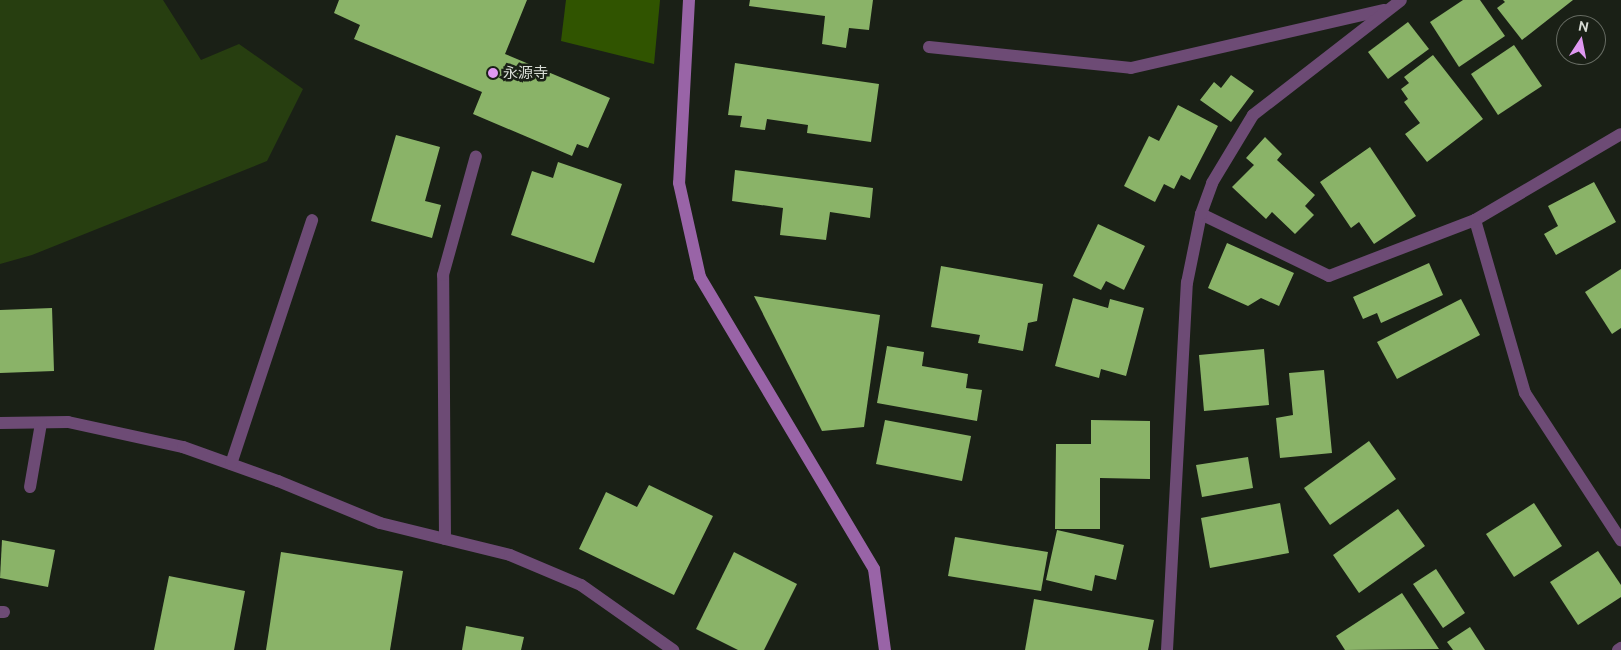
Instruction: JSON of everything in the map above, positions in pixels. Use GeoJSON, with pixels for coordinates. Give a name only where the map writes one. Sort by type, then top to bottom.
{"type":"FeatureCollection","features":[{"type":"Feature","properties":{"kind":"street"},"geometry":{"type":"LineString","coordinates":[[689,0],[679,182],[700,278],[874,569],[885,650]]}},
{"type":"Feature","properties":{"kind":"street"},"geometry":{"type":"LineString","coordinates":[[1167,650],[1187,283],[1201,214],[1212,183],[1253,115],[1401,0]]}},
{"type":"Feature","properties":{"kind":"street"},"geometry":{"type":"LineString","coordinates":[[929,47],[1131,68],[1387,9]]}},
{"type":"Feature","properties":{"kind":"street"},"geometry":{"type":"LineString","coordinates":[[1201,214],[1329,276],[1475,220],[1621,134]]}},
{"type":"Feature","properties":{"kind":"street"},"geometry":{"type":"LineString","coordinates":[[445,539],[444,275],[476,156]]}},
{"type":"Feature","properties":{"kind":"street"},"geometry":{"type":"LineString","coordinates":[[231,464],[312,220]]}},
{"type":"Feature","properties":{"kind":"street"},"geometry":{"type":"LineString","coordinates":[[1475,220],[1525,393],[1621,540]]}},
{"type":"Feature","properties":{"kind":"street"},"geometry":{"type":"LineString","coordinates":[[30,487],[41,422]]}},
{"type":"Feature","properties":{"kind":"street"},"geometry":{"type":"LineString","coordinates":[[0,423],[68,422],[183,447],[231,464],[380,524],[510,555],[581,585],[673,650]]}},
{"type":"Feature","properties":{"kind":"green space"},"geometry":{"type":"Polygon","coordinates":[[[0,0],[163,0],[201,60],[239,44],[303,89],[267,161],[32,255],[0,264],[0,0]]]}},
{"type":"Feature","properties":{"kind":"green space"},"geometry":{"type":"Polygon","coordinates":[[[566,0],[660,0],[654,64],[561,41],[566,0]]]}},
{"type":"Feature","properties":{"kind":"building","name":"永源寺"},"geometry":{"type":"Polygon","coordinates":[[[339,0],[527,0],[505,54],[610,98],[588,148],[577,144],[572,156],[473,114],[482,92],[354,39],[360,25],[334,13],[339,0]]]}},
{"type":"Feature","properties":{"kind":"building"},"geometry":{"type":"Polygon","coordinates":[[[750,0],[873,0],[869,30],[849,28],[846,48],[822,44],[825,16],[749,6],[750,0]]]}},
{"type":"Feature","properties":{"kind":"building"},"geometry":{"type":"Polygon","coordinates":[[[1463,0],[1480,0],[1505,36],[1459,67],[1430,22],[1463,0]]]}},
{"type":"Feature","properties":{"kind":"building"},"geometry":{"type":"Polygon","coordinates":[[[1503,0],[1573,0],[1522,40],[1497,8],[1505,2],[1503,0]]]}},
{"type":"Feature","properties":{"kind":"building"},"geometry":{"type":"Polygon","coordinates":[[[1408,22],[1429,49],[1388,79],[1368,52],[1408,22]]]}},
{"type":"Feature","properties":{"kind":"building"},"geometry":{"type":"Polygon","coordinates":[[[1514,45],[1542,86],[1498,115],[1471,74],[1514,45]]]}},
{"type":"Feature","properties":{"kind":"building"},"geometry":{"type":"Polygon","coordinates":[[[1433,55],[1483,119],[1427,162],[1405,134],[1420,123],[1404,102],[1408,99],[1401,89],[1409,83],[1404,77],[1433,55]]]}},
{"type":"Feature","properties":{"kind":"building"},"geometry":{"type":"Polygon","coordinates":[[[735,63],[879,84],[871,142],[807,133],[808,125],[767,119],[765,130],[740,127],[742,116],[728,115],[735,63]]]}},
{"type":"Feature","properties":{"kind":"building"},"geometry":{"type":"Polygon","coordinates":[[[1231,75],[1254,91],[1231,122],[1200,100],[1214,82],[1221,88],[1231,75]]]}},
{"type":"Feature","properties":{"kind":"building"},"geometry":{"type":"Polygon","coordinates":[[[1178,105],[1218,126],[1190,180],[1181,175],[1174,189],[1164,184],[1155,202],[1124,186],[1149,136],[1159,141],[1178,105]]]}},
{"type":"Feature","properties":{"kind":"building"},"geometry":{"type":"Polygon","coordinates":[[[396,135],[440,147],[425,201],[441,205],[432,238],[371,221],[396,135]]]}},
{"type":"Feature","properties":{"kind":"building"},"geometry":{"type":"Polygon","coordinates":[[[1265,137],[1282,154],[1277,160],[1315,195],[1305,206],[1314,215],[1295,234],[1272,212],[1266,219],[1232,187],[1254,165],[1246,158],[1265,137]]]}},
{"type":"Feature","properties":{"kind":"building"},"geometry":{"type":"Polygon","coordinates":[[[1370,147],[1416,216],[1374,244],[1359,222],[1351,228],[1320,182],[1370,147]]]}},
{"type":"Feature","properties":{"kind":"building"},"geometry":{"type":"Polygon","coordinates":[[[558,162],[622,184],[594,263],[511,235],[532,171],[553,178],[558,162]]]}},
{"type":"Feature","properties":{"kind":"building"},"geometry":{"type":"Polygon","coordinates":[[[735,170],[873,188],[870,218],[830,212],[826,240],[780,235],[783,208],[732,201],[735,170]]]}},
{"type":"Feature","properties":{"kind":"building"},"geometry":{"type":"Polygon","coordinates":[[[1594,182],[1616,222],[1556,255],[1544,234],[1558,226],[1548,206],[1594,182]]]}},
{"type":"Feature","properties":{"kind":"building"},"geometry":{"type":"Polygon","coordinates":[[[1098,224],[1145,246],[1124,290],[1106,281],[1101,290],[1073,276],[1098,224]]]}},
{"type":"Feature","properties":{"kind":"building"},"geometry":{"type":"Polygon","coordinates":[[[1227,243],[1294,273],[1279,306],[1261,298],[1248,306],[1208,288],[1227,243]]]}},
{"type":"Feature","properties":{"kind":"building"},"geometry":{"type":"Polygon","coordinates":[[[1429,263],[1443,295],[1381,323],[1377,313],[1363,319],[1353,297],[1429,263]]]}},
{"type":"Feature","properties":{"kind":"building"},"geometry":{"type":"Polygon","coordinates":[[[941,266],[1043,284],[1037,321],[1028,323],[1023,351],[978,343],[980,335],[931,327],[941,266]]]}},
{"type":"Feature","properties":{"kind":"building"},"geometry":{"type":"Polygon","coordinates":[[[1621,269],[1621,328],[1612,334],[1585,292],[1621,269]]]}},
{"type":"Feature","properties":{"kind":"building"},"geometry":{"type":"Polygon","coordinates":[[[754,296],[880,315],[864,427],[822,431],[754,296]]]}},
{"type":"Feature","properties":{"kind":"building"},"geometry":{"type":"Polygon","coordinates":[[[1073,298],[1108,308],[1110,299],[1144,308],[1126,376],[1101,369],[1099,378],[1055,366],[1073,298]]]}},
{"type":"Feature","properties":{"kind":"building"},"geometry":{"type":"Polygon","coordinates":[[[1461,299],[1480,335],[1397,379],[1377,342],[1461,299]]]}},
{"type":"Feature","properties":{"kind":"building"},"geometry":{"type":"Polygon","coordinates":[[[52,308],[54,371],[0,373],[0,310],[52,308]]]}},
{"type":"Feature","properties":{"kind":"building"},"geometry":{"type":"Polygon","coordinates":[[[887,346],[924,352],[922,366],[968,374],[966,388],[982,390],[977,421],[877,403],[887,346]]]}},
{"type":"Feature","properties":{"kind":"building"},"geometry":{"type":"Polygon","coordinates":[[[1264,349],[1269,405],[1204,411],[1199,355],[1264,349]]]}},
{"type":"Feature","properties":{"kind":"building"},"geometry":{"type":"Polygon","coordinates":[[[1324,370],[1332,453],[1280,458],[1276,418],[1293,415],[1289,373],[1324,370]]]}},
{"type":"Feature","properties":{"kind":"building"},"geometry":{"type":"Polygon","coordinates":[[[885,420],[971,436],[962,481],[876,464],[885,420]]]}},
{"type":"Feature","properties":{"kind":"building"},"geometry":{"type":"Polygon","coordinates":[[[1091,420],[1150,421],[1150,479],[1100,478],[1100,529],[1055,529],[1056,444],[1091,444],[1091,420]]]}},
{"type":"Feature","properties":{"kind":"building"},"geometry":{"type":"Polygon","coordinates":[[[1369,441],[1396,479],[1330,525],[1304,488],[1369,441]]]}},
{"type":"Feature","properties":{"kind":"building"},"geometry":{"type":"Polygon","coordinates":[[[1248,457],[1253,488],[1202,497],[1196,465],[1248,457]]]}},
{"type":"Feature","properties":{"kind":"building"},"geometry":{"type":"Polygon","coordinates":[[[649,485],[713,516],[674,595],[579,549],[606,492],[637,507],[649,485]]]}},
{"type":"Feature","properties":{"kind":"building"},"geometry":{"type":"Polygon","coordinates":[[[1280,503],[1289,553],[1210,568],[1201,518],[1280,503]]]}},
{"type":"Feature","properties":{"kind":"building"},"geometry":{"type":"Polygon","coordinates":[[[1534,503],[1562,546],[1514,577],[1486,534],[1534,503]]]}},
{"type":"Feature","properties":{"kind":"building"},"geometry":{"type":"Polygon","coordinates":[[[1398,509],[1425,546],[1359,593],[1333,555],[1398,509]]]}},
{"type":"Feature","properties":{"kind":"building"},"geometry":{"type":"Polygon","coordinates":[[[1057,530],[1124,545],[1116,580],[1095,575],[1092,591],[1046,580],[1057,530]]]}},
{"type":"Feature","properties":{"kind":"building"},"geometry":{"type":"Polygon","coordinates":[[[955,537],[1048,552],[1041,591],[948,576],[955,537]]]}},
{"type":"Feature","properties":{"kind":"building"},"geometry":{"type":"Polygon","coordinates":[[[2,540],[55,550],[48,587],[0,578],[2,540]]]}},
{"type":"Feature","properties":{"kind":"building"},"geometry":{"type":"Polygon","coordinates":[[[1598,551],[1621,585],[1621,597],[1578,625],[1550,582],[1598,551]]]}},
{"type":"Feature","properties":{"kind":"building"},"geometry":{"type":"Polygon","coordinates":[[[281,552],[403,571],[390,650],[266,650],[281,552]]]}},
{"type":"Feature","properties":{"kind":"building"},"geometry":{"type":"Polygon","coordinates":[[[734,552],[797,584],[764,650],[738,650],[696,629],[734,552]]]}},
{"type":"Feature","properties":{"kind":"building"},"geometry":{"type":"Polygon","coordinates":[[[1436,569],[1465,613],[1443,628],[1413,584],[1436,569]]]}},
{"type":"Feature","properties":{"kind":"building"},"geometry":{"type":"Polygon","coordinates":[[[169,576],[245,591],[234,650],[154,650],[169,576]]]}},
{"type":"Feature","properties":{"kind":"building"},"geometry":{"type":"Polygon","coordinates":[[[1402,593],[1439,649],[1345,650],[1336,636],[1402,593]]]}},
{"type":"Feature","properties":{"kind":"building"},"geometry":{"type":"Polygon","coordinates":[[[1034,599],[1154,620],[1148,650],[1025,650],[1034,599]]]}},
{"type":"Feature","properties":{"kind":"building"},"geometry":{"type":"Polygon","coordinates":[[[466,626],[524,637],[521,650],[462,650],[466,626]]]}},
{"type":"Feature","properties":{"kind":"building"},"geometry":{"type":"Polygon","coordinates":[[[1470,627],[1485,650],[1453,650],[1447,642],[1470,627]]]}},
{"type":"Feature","properties":{"kind":"place","name":"永源寺"},"geometry":{"type":"Point","coordinates":[493,73]}}]}
